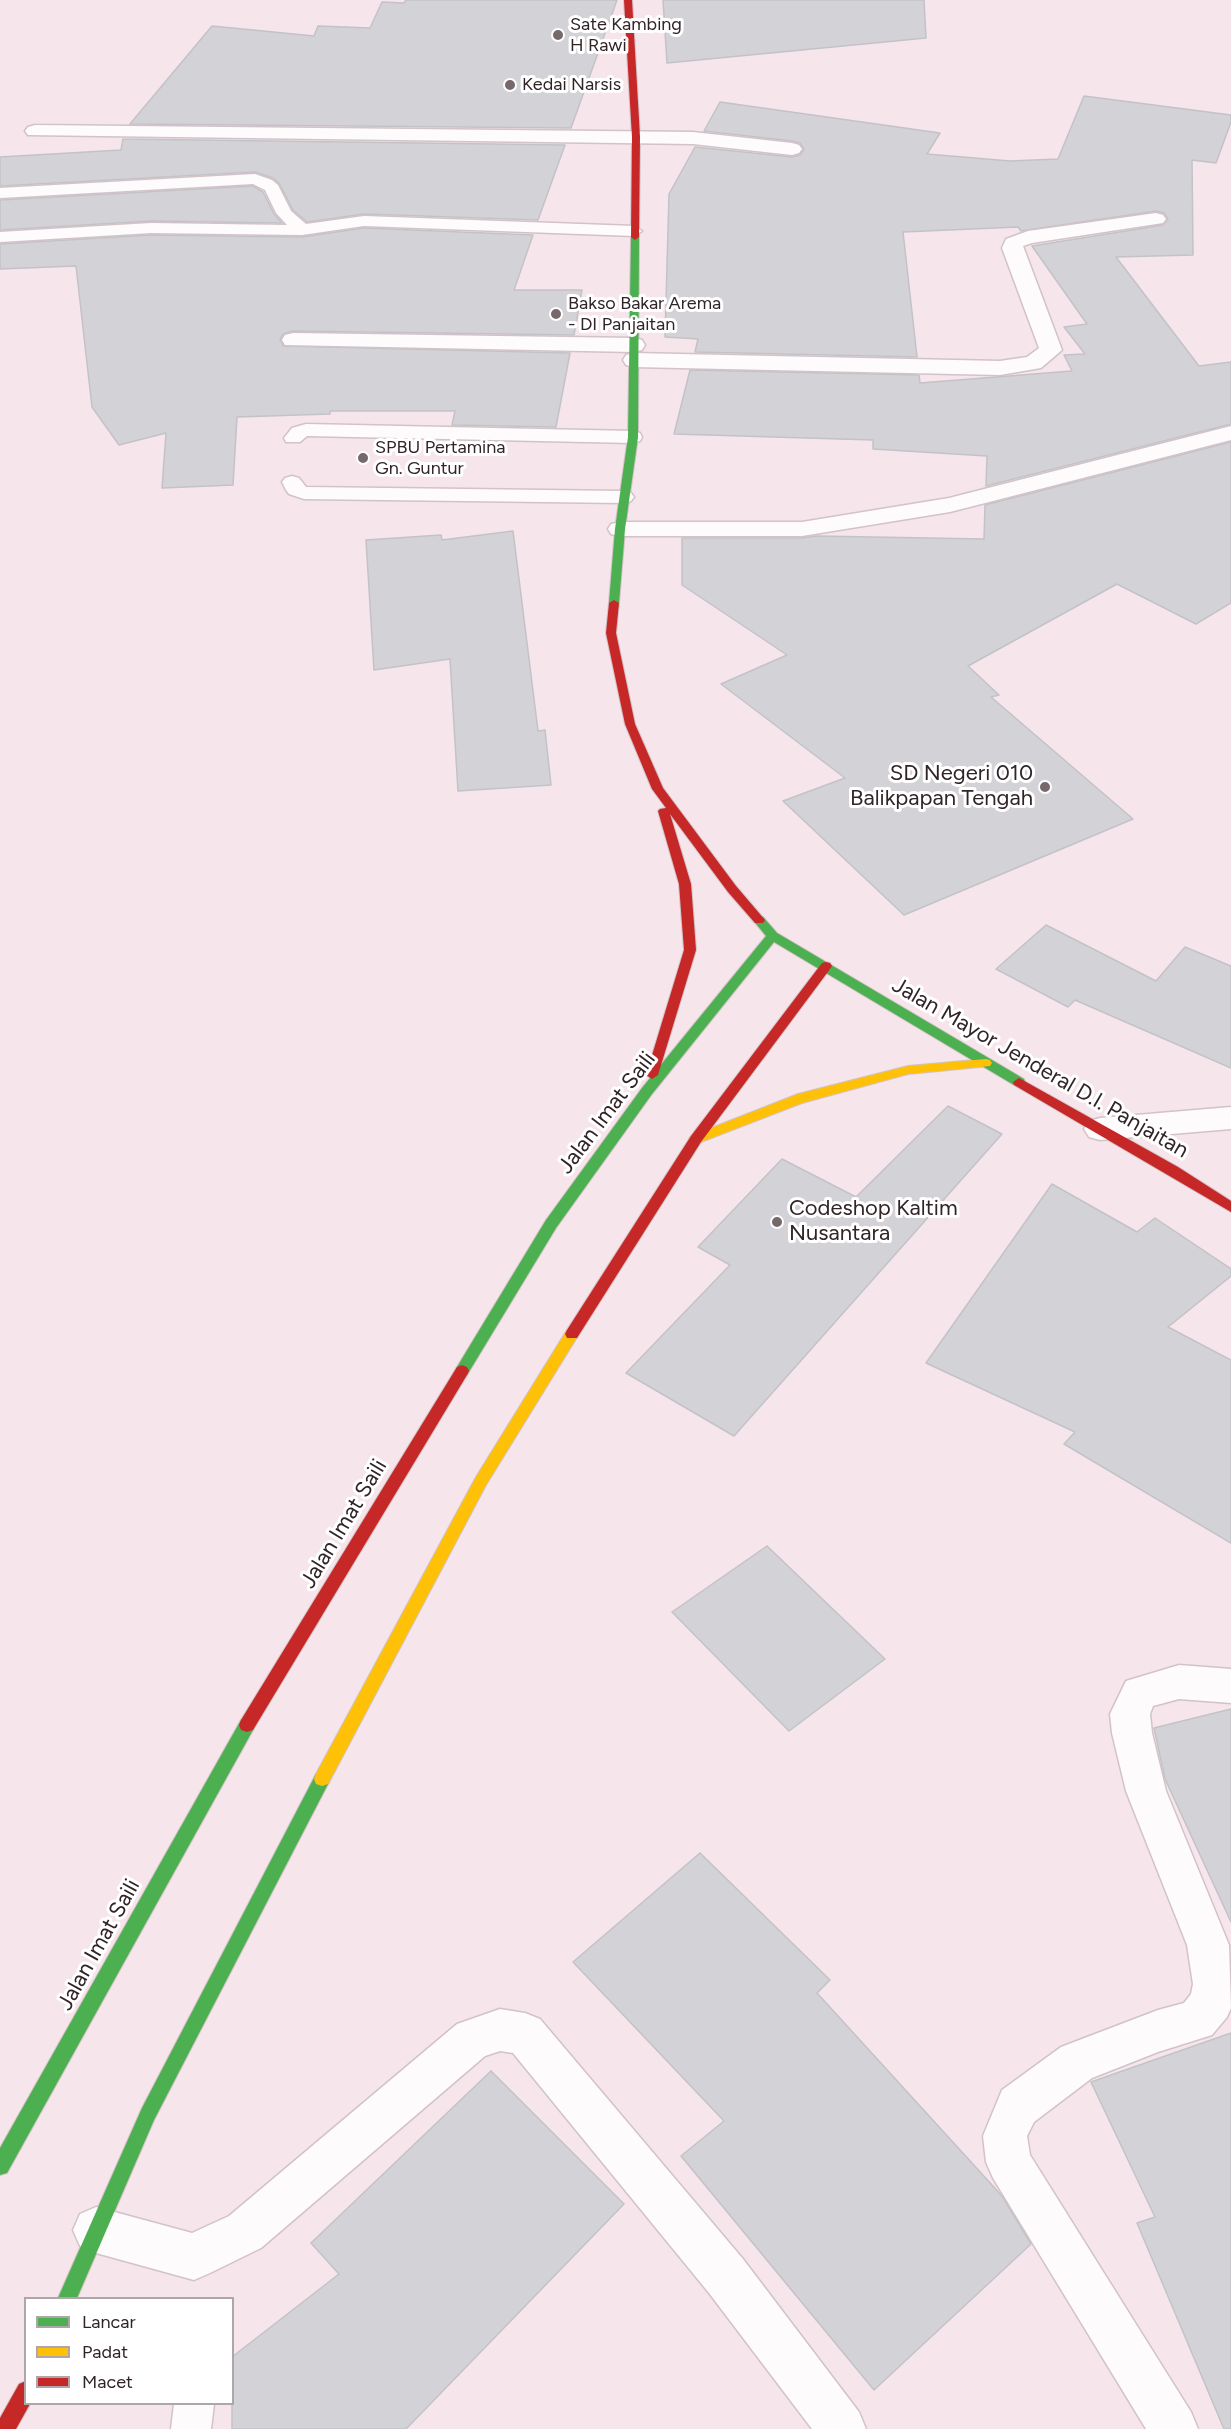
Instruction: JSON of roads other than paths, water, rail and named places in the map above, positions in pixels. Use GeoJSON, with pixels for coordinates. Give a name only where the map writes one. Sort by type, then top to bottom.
{"type":"FeatureCollection","features":[{"type":"Feature","properties":{"kind":"main road"},"geometry":{"type":"LineString","coordinates":[[628,0],[636,137],[633,437],[620,529],[611,633],[630,723],[658,789],[685,884],[690,950],[647,1091]]}},
{"type":"Feature","properties":{"kind":"main road"},"geometry":{"type":"LineString","coordinates":[[658,789],[732,890],[773,936]]}},
{"type":"Feature","properties":{"kind":"main road","name":"Jalan Mayor Jenderal D.I. Panjaitan"},"geometry":{"type":"LineString","coordinates":[[773,936],[986,1063],[1173,1170],[1231,1207]]}},
{"type":"Feature","properties":{"kind":"main road","name":"Jalan Imat Saili"},"geometry":{"type":"LineString","coordinates":[[0,2166],[228,1755],[551,1224],[647,1091],[773,936]]}},
{"type":"Feature","properties":{"kind":"main road"},"geometry":{"type":"LineString","coordinates":[[67,2297],[148,2114],[256,1904],[481,1481],[620,1256],[696,1139],[826,966]]}},
{"type":"Feature","properties":{"kind":"main road"},"geometry":{"type":"LineString","coordinates":[[696,1139],[798,1099],[842,1087],[908,1070],[986,1063]]}},
{"type":"Feature","properties":{"kind":"main road"},"geometry":{"type":"LineString","coordinates":[[5,2429],[24,2395]]}},
{"type":"Feature","properties":{"kind":"street"},"geometry":{"type":"LineString","coordinates":[[35,131],[693,138],[792,149]]}},
{"type":"Feature","properties":{"kind":"street"},"geometry":{"type":"LineString","coordinates":[[293,340],[1000,368],[1033,363],[1051,350],[1012,243],[1028,237],[1156,219]]}},
{"type":"Feature","properties":{"kind":"street"},"geometry":{"type":"LineString","coordinates":[[620,529],[802,529],[950,506],[1231,433]]}},
{"type":"Feature","properties":{"kind":"street"},"geometry":{"type":"LineString","coordinates":[[1100,1128],[1231,1118]]}},
{"type":"Feature","properties":{"kind":"street"},"geometry":{"type":"LineString","coordinates":[[1174,2429],[1009,2163],[1005,2136],[1018,2106],[1077,2062],[1158,2031],[1197,2020],[1212,2002],[1214,1984],[1208,1945],[1146,1791],[1132,1733],[1130,1714],[1140,1693],[1179,1682],[1231,1686]]}},
{"type":"Feature","properties":{"kind":"street"},"geometry":{"type":"LineString","coordinates":[[96,2230],[194,2258],[245,2232],[472,2039],[500,2030],[525,2034],[726,2276],[842,2429]]}},
{"type":"Feature","properties":{"kind":"lane"},"geometry":{"type":"LineString","coordinates":[[0,193],[255,179],[273,188],[284,213],[302,230]]}},
{"type":"Feature","properties":{"kind":"lane"},"geometry":{"type":"LineString","coordinates":[[0,237],[151,228],[302,230],[364,221],[634,231]]}},
{"type":"Feature","properties":{"kind":"lane"},"geometry":{"type":"LineString","coordinates":[[293,438],[299,432],[306,430],[633,437]]}},
{"type":"Feature","properties":{"kind":"lane"},"geometry":{"type":"LineString","coordinates":[[292,482],[296,490],[304,493],[624,497]]}},
{"type":"Feature","properties":{"kind":"lane"},"geometry":{"type":"LineString","coordinates":[[191,2429],[194,2405]]}},
{"type":"Feature","properties":{"kind":"place","name":"Sate Kambing H Rawi"},"geometry":{"type":"Point","coordinates":[558,35]}},
{"type":"Feature","properties":{"kind":"place","name":"Kedai Narsis"},"geometry":{"type":"Point","coordinates":[510,85]}},
{"type":"Feature","properties":{"kind":"place","name":"Bakso Bakar Arema - DI Panjaitan"},"geometry":{"type":"Point","coordinates":[556,314]}},
{"type":"Feature","properties":{"kind":"place","name":"SPBU Pertamina Gn. Guntur"},"geometry":{"type":"Point","coordinates":[363,458]}},
{"type":"Feature","properties":{"kind":"place","name":"SD Negeri 010 Balikpapan Tengah"},"geometry":{"type":"Point","coordinates":[1045,787]}},
{"type":"Feature","properties":{"kind":"place","name":"Codeshop Kaltim Nusantara"},"geometry":{"type":"Point","coordinates":[777,1222]}}]}
